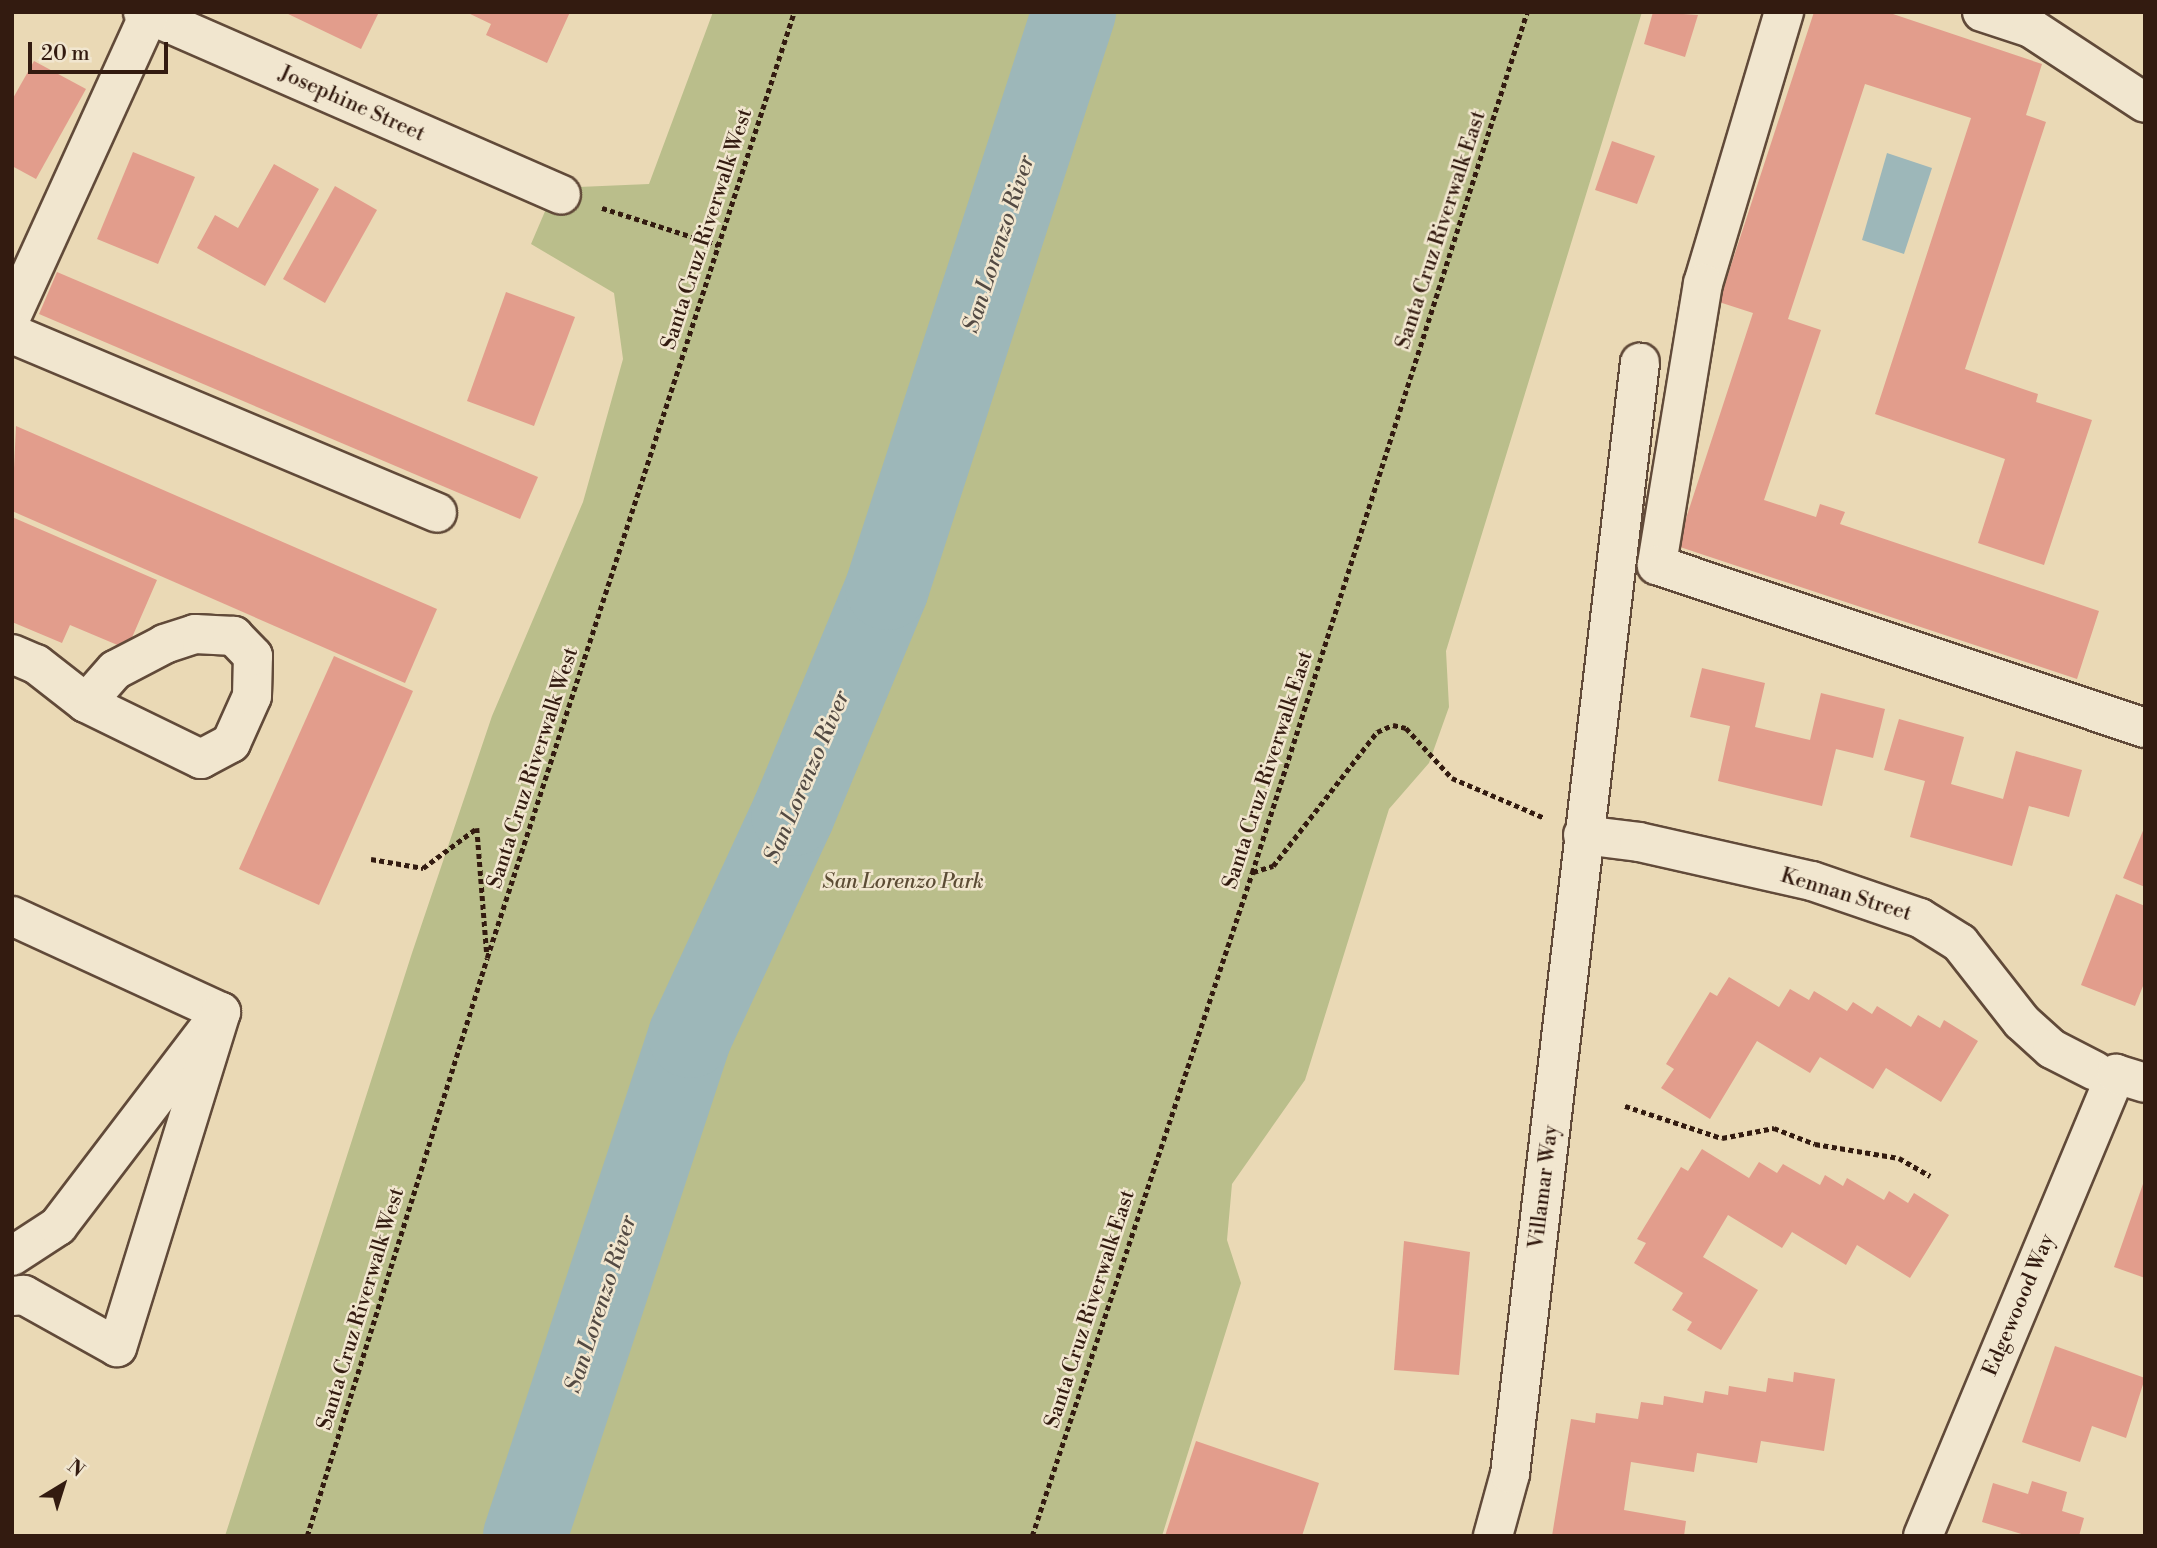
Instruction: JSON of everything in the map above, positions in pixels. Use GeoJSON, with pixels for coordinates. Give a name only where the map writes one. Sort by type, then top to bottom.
{"type":"FeatureCollection","features":[{"type":"Feature","properties":{"kind":"street"},"geometry":{"type":"LineString","coordinates":[[1784,12],[1703,283],[1657,565],[2142,727]]}},
{"type":"Feature","properties":{"kind":"street"},"geometry":{"type":"LineString","coordinates":[[1982,12],[2031,28],[2144,102]]}},
{"type":"Feature","properties":{"kind":"street"},"geometry":{"type":"LineString","coordinates":[[12,315],[146,14]]}},
{"type":"Feature","properties":{"kind":"street","name":"Josephine Street"},"geometry":{"type":"LineString","coordinates":[[146,14],[561,195]]}},
{"type":"Feature","properties":{"kind":"street"},"geometry":{"type":"LineString","coordinates":[[12,334],[438,513]]}},
{"type":"Feature","properties":{"kind":"street","name":"Villamar Way"},"geometry":{"type":"LineString","coordinates":[[1493,1536],[1512,1460],[1640,363]]}},
{"type":"Feature","properties":{"kind":"street"},"geometry":{"type":"LineString","coordinates":[[12,654],[36,664],[86,703]]}},
{"type":"Feature","properties":{"kind":"street","name":"Kennan Street"},"geometry":{"type":"LineString","coordinates":[[1583,835],[1639,842],[1812,881],[1920,918],[1960,943],[2022,1022],[2052,1049],[2119,1076]]}},
{"type":"Feature","properties":{"kind":"street"},"geometry":{"type":"LineString","coordinates":[[12,916],[221,1012]]}},
{"type":"Feature","properties":{"kind":"street"},"geometry":{"type":"LineString","coordinates":[[12,1256],[58,1226],[221,1012]]}},
{"type":"Feature","properties":{"kind":"street"},"geometry":{"type":"LineString","coordinates":[[12,1296],[24,1295],[117,1347],[221,1012]]}},
{"type":"Feature","properties":{"kind":"street","name":"Edgewoood Way"},"geometry":{"type":"LineString","coordinates":[[1923,1536],[2119,1076]]}},
{"type":"Feature","properties":{"kind":"path","name":"Santa Cruz Riverwalk West"},"geometry":{"type":"LineString","coordinates":[[307,1536],[487,958],[793,12]]}},
{"type":"Feature","properties":{"kind":"path","name":"Santa Cruz Riverwalk East"},"geometry":{"type":"LineString","coordinates":[[1031,1536],[1252,873],[1527,12]]}},
{"type":"Feature","properties":{"kind":"path"},"geometry":{"type":"LineString","coordinates":[[561,195],[718,245]]}},
{"type":"Feature","properties":{"kind":"path"},"geometry":{"type":"LineString","coordinates":[[1252,873],[1273,866],[1377,732],[1393,725],[1406,728],[1452,778],[1583,835]]}},
{"type":"Feature","properties":{"kind":"path"},"geometry":{"type":"LineString","coordinates":[[371,859],[423,868],[477,828],[487,958]]}},
{"type":"Feature","properties":{"kind":"path"},"geometry":{"type":"LineString","coordinates":[[1625,1107],[1722,1138],[1774,1128],[1815,1144],[1899,1158],[1930,1175]]}},
{"type":"Feature","properties":{"kind":"green space","name":"San Lorenzo Park"},"geometry":{"type":"Polygon","coordinates":[[[713,12],[1642,12],[1446,651],[1449,707],[1429,763],[1389,809],[1305,1080],[1232,1184],[1227,1240],[1241,1283],[1162,1536],[225,1536],[412,953],[492,716],[583,502],[623,359],[614,293],[531,244],[555,188],[649,184],[713,12]]]}},
{"type":"Feature","properties":{"kind":"water"},"geometry":{"type":"Polygon","coordinates":[[[1887,153],[1932,168],[1904,254],[1862,240],[1887,153]]]}},
{"type":"Feature","properties":{"kind":"building"},"geometry":{"type":"Polygon","coordinates":[[[284,12],[379,12],[361,49],[284,12]]]}},
{"type":"Feature","properties":{"kind":"building"},"geometry":{"type":"Polygon","coordinates":[[[466,12],[570,12],[547,63],[486,35],[491,24],[466,12]]]}},
{"type":"Feature","properties":{"kind":"building"},"geometry":{"type":"Polygon","coordinates":[[[1653,12],[1698,15],[1685,57],[1644,44],[1653,12]]]}},
{"type":"Feature","properties":{"kind":"building"},"geometry":{"type":"Polygon","coordinates":[[[1814,12],[1887,12],[2042,64],[2026,115],[2046,122],[1965,369],[2038,394],[2036,402],[2092,420],[2044,565],[1978,543],[2005,459],[1875,414],[1971,118],[1865,84],[1788,319],[1821,330],[1764,500],[1816,517],[1820,504],[1845,512],[1840,524],[2099,611],[2077,679],[1677,546],[1753,313],[1719,302],[1814,12]]]}},
{"type":"Feature","properties":{"kind":"building"},"geometry":{"type":"Polygon","coordinates":[[[34,61],[86,89],[36,179],[12,166],[12,100],[34,61]]]}},
{"type":"Feature","properties":{"kind":"building"},"geometry":{"type":"Polygon","coordinates":[[[1612,141],[1655,156],[1637,204],[1595,190],[1612,141]]]}},
{"type":"Feature","properties":{"kind":"building"},"geometry":{"type":"Polygon","coordinates":[[[133,152],[195,177],[158,264],[97,239],[133,152]]]}},
{"type":"Feature","properties":{"kind":"building"},"geometry":{"type":"Polygon","coordinates":[[[274,164],[319,189],[265,286],[197,248],[215,215],[238,228],[274,164]]]}},
{"type":"Feature","properties":{"kind":"building"},"geometry":{"type":"Polygon","coordinates":[[[335,186],[377,210],[325,303],[283,279],[335,186]]]}},
{"type":"Feature","properties":{"kind":"building"},"geometry":{"type":"Polygon","coordinates":[[[57,272],[538,477],[520,519],[39,314],[57,272]]]}},
{"type":"Feature","properties":{"kind":"building"},"geometry":{"type":"Polygon","coordinates":[[[506,292],[575,317],[534,426],[467,401],[506,292]]]}},
{"type":"Feature","properties":{"kind":"building"},"geometry":{"type":"Polygon","coordinates":[[[16,426],[437,609],[405,683],[12,511],[16,426]]]}},
{"type":"Feature","properties":{"kind":"building"},"geometry":{"type":"Polygon","coordinates":[[[12,517],[157,580],[127,649],[70,625],[62,643],[12,622],[12,517]]]}},
{"type":"Feature","properties":{"kind":"building"},"geometry":{"type":"Polygon","coordinates":[[[334,656],[413,691],[319,905],[239,869],[334,656]]]}},
{"type":"Feature","properties":{"kind":"building"},"geometry":{"type":"Polygon","coordinates":[[[1702,668],[1765,683],[1755,727],[1810,740],[1821,693],[1885,709],[1873,758],[1836,749],[1822,806],[1718,781],[1730,726],[1690,717],[1702,668]]]}},
{"type":"Feature","properties":{"kind":"building"},"geometry":{"type":"Polygon","coordinates":[[[1899,719],[1964,737],[1951,784],[2003,799],[2016,751],[2082,770],[2069,817],[2029,806],[2012,866],[1910,837],[1925,781],[1884,770],[1899,719]]]}},
{"type":"Feature","properties":{"kind":"building"},"geometry":{"type":"Polygon","coordinates":[[[2145,826],[2145,887],[2123,878],[2145,826]]]}},
{"type":"Feature","properties":{"kind":"building"},"geometry":{"type":"Polygon","coordinates":[[[2116,894],[2145,906],[2145,981],[2135,1006],[2081,985],[2116,894]]]}},
{"type":"Feature","properties":{"kind":"building"},"geometry":{"type":"Polygon","coordinates":[[[1729,977],[1779,1007],[1790,989],[1809,1000],[1814,991],[1847,1011],[1853,1002],[1872,1014],[1877,1006],[1911,1027],[1918,1015],[1940,1028],[1944,1020],[1978,1041],[1941,1102],[1886,1068],[1873,1089],[1820,1057],[1810,1073],[1757,1041],[1710,1119],[1661,1088],[1674,1069],[1666,1064],[1710,992],[1717,996],[1729,977]]]}},
{"type":"Feature","properties":{"kind":"building"},"geometry":{"type":"Polygon","coordinates":[[[1702,1149],[1749,1178],[1759,1162],[1777,1173],[1783,1164],[1820,1185],[1825,1175],[1843,1186],[1847,1178],[1884,1200],[1889,1191],[1908,1203],[1914,1193],[1949,1215],[1910,1278],[1857,1245],[1846,1265],[1792,1232],[1782,1248],[1728,1215],[1703,1257],[1758,1290],[1721,1350],[1687,1330],[1692,1322],[1672,1310],[1683,1293],[1634,1263],[1646,1243],[1637,1239],[1681,1167],[1688,1171],[1702,1149]]]}},
{"type":"Feature","properties":{"kind":"building"},"geometry":{"type":"Polygon","coordinates":[[[2145,1181],[2145,1278],[2114,1267],[2145,1181]]]}},
{"type":"Feature","properties":{"kind":"building"},"geometry":{"type":"Polygon","coordinates":[[[1404,1241],[1470,1252],[1459,1375],[1394,1370],[1404,1241]]]}},
{"type":"Feature","properties":{"kind":"building"},"geometry":{"type":"Polygon","coordinates":[[[2055,1346],[2145,1378],[2126,1438],[2092,1426],[2080,1462],[2022,1442],[2055,1346]]]}},
{"type":"Feature","properties":{"kind":"building"},"geometry":{"type":"Polygon","coordinates":[[[1794,1372],[1835,1379],[1824,1451],[1761,1441],[1757,1463],[1697,1453],[1694,1472],[1631,1462],[1624,1510],[1686,1521],[1684,1536],[1552,1536],[1571,1419],[1595,1423],[1596,1413],[1638,1419],[1641,1402],[1663,1405],[1664,1396],[1703,1403],[1705,1391],[1728,1395],[1729,1386],[1766,1392],[1768,1378],[1793,1382],[1794,1372]]]}},
{"type":"Feature","properties":{"kind":"building"},"geometry":{"type":"Polygon","coordinates":[[[1196,1441],[1319,1483],[1302,1536],[1165,1536],[1196,1441]]]}},
{"type":"Feature","properties":{"kind":"building"},"geometry":{"type":"Polygon","coordinates":[[[2032,1481],[2067,1492],[2062,1511],[2084,1518],[2079,1536],[2028,1536],[1982,1522],[1993,1483],[2028,1494],[2032,1481]]]}},
{"type":"Feature","properties":{"kind":"waterway","name":"San Lorenzo River"},"geometry":{"type":"LineString","coordinates":[[525,1536],[690,1036],[793,814],[887,588],[1074,12]]}}]}
